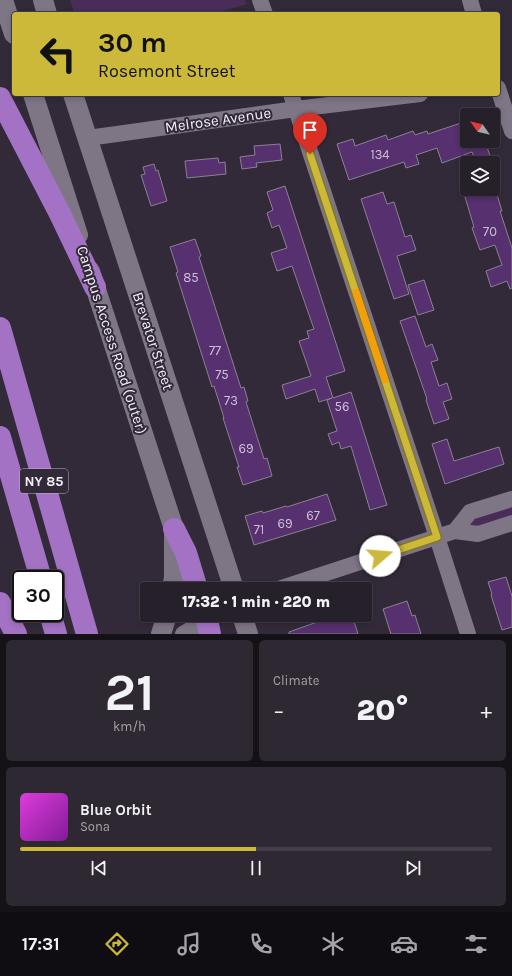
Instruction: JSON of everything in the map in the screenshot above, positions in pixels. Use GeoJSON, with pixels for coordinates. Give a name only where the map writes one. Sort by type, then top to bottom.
{"type":"FeatureCollection","features":[{"type":"Feature","properties":{"kind":"highway"},"geometry":{"type":"LineString","coordinates":[[0,98],[60,214],[95,287]]}},
{"type":"Feature","properties":{"kind":"highway","name":"NY 85"},"geometry":{"type":"LineString","coordinates":[[0,328],[87,634]]}},
{"type":"Feature","properties":{"kind":"highway","name":"NY 85"},"geometry":{"type":"LineString","coordinates":[[0,436],[37,570]]}},
{"type":"Feature","properties":{"kind":"highway"},"geometry":{"type":"LineString","coordinates":[[174,529],[186,553],[195,582]]}},
{"type":"Feature","properties":{"kind":"highway"},"geometry":{"type":"LineString","coordinates":[[0,602],[16,634]]}},
{"type":"Feature","properties":{"kind":"highway"},"geometry":{"type":"LineString","coordinates":[[53,622],[56,634]]}},
{"type":"Feature","properties":{"kind":"street"},"geometry":{"type":"LineString","coordinates":[[3,0],[12,28]]}},
{"type":"Feature","properties":{"kind":"street"},"geometry":{"type":"LineString","coordinates":[[43,0],[46,12]]}},
{"type":"Feature","properties":{"kind":"street"},"geometry":{"type":"LineString","coordinates":[[260,0],[264,12]]}},
{"type":"Feature","properties":{"kind":"street"},"geometry":{"type":"LineString","coordinates":[[470,0],[473,12]]}},
{"type":"Feature","properties":{"kind":"street"},"geometry":{"type":"LineString","coordinates":[[500,84],[512,83]]}},
{"type":"Feature","properties":{"kind":"street"},"geometry":{"type":"LineString","coordinates":[[500,94],[512,131]]}},
{"type":"Feature","properties":{"kind":"street","name":"Campus Access Road (outer)"},"geometry":{"type":"LineString","coordinates":[[34,96],[174,529],[173,582]]}},
{"type":"Feature","properties":{"kind":"street","name":"Brevator Street"},"geometry":{"type":"LineString","coordinates":[[74,96],[232,582]]}},
{"type":"Feature","properties":{"kind":"street"},"geometry":{"type":"LineString","coordinates":[[292,96],[468,634]]}},
{"type":"Feature","properties":{"kind":"street","name":"Melrose Avenue"},"geometry":{"type":"LineString","coordinates":[[88,138],[296,109],[403,96]]}},
{"type":"Feature","properties":{"kind":"street"},"geometry":{"type":"LineString","coordinates":[[455,531],[470,512],[512,498]]}},
{"type":"Feature","properties":{"kind":"street"},"geometry":{"type":"LineString","coordinates":[[299,582],[455,531],[478,534],[512,523]]}},
{"type":"Feature","properties":{"kind":"street"},"geometry":{"type":"LineString","coordinates":[[183,634],[208,622]]}},
{"type":"Feature","properties":{"kind":"street"},"geometry":{"type":"LineString","coordinates":[[244,622],[248,634]]}},
{"type":"Feature","properties":{"kind":"shaded area"},"geometry":{"type":"Polygon","coordinates":[[[70,0],[245,0],[247,4],[220,12],[74,12],[70,0]]]}},
{"type":"Feature","properties":{"kind":"shaded area"},"geometry":{"type":"Polygon","coordinates":[[[512,507],[512,518],[472,531],[469,521],[512,507]]]}},
{"type":"Feature","properties":{"kind":"building"},"geometry":{"type":"Polygon","coordinates":[[[460,123],[460,148],[487,148],[490,156],[473,156],[472,152],[442,163],[437,148],[416,155],[419,164],[406,168],[404,162],[349,180],[337,144],[353,139],[355,146],[386,135],[388,140],[413,131],[415,135],[427,131],[428,134],[460,123]]]}},
{"type":"Feature","properties":{"kind":"building"},"geometry":{"type":"Polygon","coordinates":[[[280,144],[282,160],[256,163],[257,167],[242,169],[240,157],[255,155],[254,146],[280,144]]]}},
{"type":"Feature","properties":{"kind":"building"},"geometry":{"type":"Polygon","coordinates":[[[218,158],[219,163],[225,162],[226,174],[187,178],[185,161],[218,158]]]}},
{"type":"Feature","properties":{"kind":"building"},"geometry":{"type":"Polygon","coordinates":[[[154,164],[156,171],[158,170],[167,201],[151,206],[141,175],[145,174],[143,167],[154,164]]]}},
{"type":"Feature","properties":{"kind":"building"},"geometry":{"type":"Polygon","coordinates":[[[285,186],[345,371],[326,377],[333,398],[351,392],[387,505],[370,510],[351,446],[341,449],[339,442],[332,445],[328,434],[337,431],[327,400],[332,398],[319,402],[315,389],[286,399],[282,385],[311,376],[299,341],[309,338],[307,331],[314,329],[292,266],[277,271],[271,253],[287,248],[279,225],[272,228],[267,213],[273,210],[267,192],[285,186]]]}},
{"type":"Feature","properties":{"kind":"building"},"geometry":{"type":"Polygon","coordinates":[[[383,192],[387,204],[394,202],[405,237],[411,235],[416,250],[397,256],[409,294],[394,299],[361,199],[383,192]]]}},
{"type":"Feature","properties":{"kind":"building"},"geometry":{"type":"Polygon","coordinates":[[[497,196],[502,211],[500,211],[512,248],[512,288],[510,289],[507,281],[491,287],[486,271],[502,265],[495,245],[480,250],[472,228],[474,227],[465,197],[497,196]]]}},
{"type":"Feature","properties":{"kind":"building"},"geometry":{"type":"Polygon","coordinates":[[[195,239],[201,256],[199,257],[241,388],[244,387],[248,401],[246,402],[264,459],[267,458],[272,476],[243,485],[237,467],[239,467],[214,386],[212,387],[176,273],[178,272],[170,247],[195,239]]]}},
{"type":"Feature","properties":{"kind":"building"},"geometry":{"type":"Polygon","coordinates":[[[424,280],[434,310],[418,315],[408,285],[424,280]]]}},
{"type":"Feature","properties":{"kind":"building"},"geometry":{"type":"Polygon","coordinates":[[[415,316],[426,347],[432,344],[438,360],[431,362],[439,386],[447,383],[452,399],[443,402],[449,419],[434,424],[400,321],[415,316]]]}},
{"type":"Feature","properties":{"kind":"building"},"geometry":{"type":"Polygon","coordinates":[[[447,439],[454,461],[499,447],[504,464],[445,484],[432,444],[447,439]]]}},
{"type":"Feature","properties":{"kind":"building"},"geometry":{"type":"Polygon","coordinates":[[[327,494],[336,520],[254,545],[245,516],[262,511],[263,513],[286,506],[287,507],[327,494]]]}},
{"type":"Feature","properties":{"kind":"building"},"geometry":{"type":"Polygon","coordinates":[[[506,577],[512,596],[512,627],[502,630],[488,582],[506,577]]]}},
{"type":"Feature","properties":{"kind":"building"},"geometry":{"type":"Polygon","coordinates":[[[407,601],[412,616],[415,615],[421,634],[391,634],[383,609],[407,601]]]}},
{"type":"Feature","properties":{"kind":"building"},"geometry":{"type":"Polygon","coordinates":[[[317,622],[354,622],[358,634],[289,634],[289,632],[317,622]]]}},
{"type":"Feature","properties":{"kind":"slow traffic"},"geometry":{"type":"LineString","coordinates":[[356,292],[385,380]]}},
{"type":"Feature","properties":{"kind":"route"},"geometry":{"type":"LineString","coordinates":[[310,154],[437,537],[380,556]]}}]}
